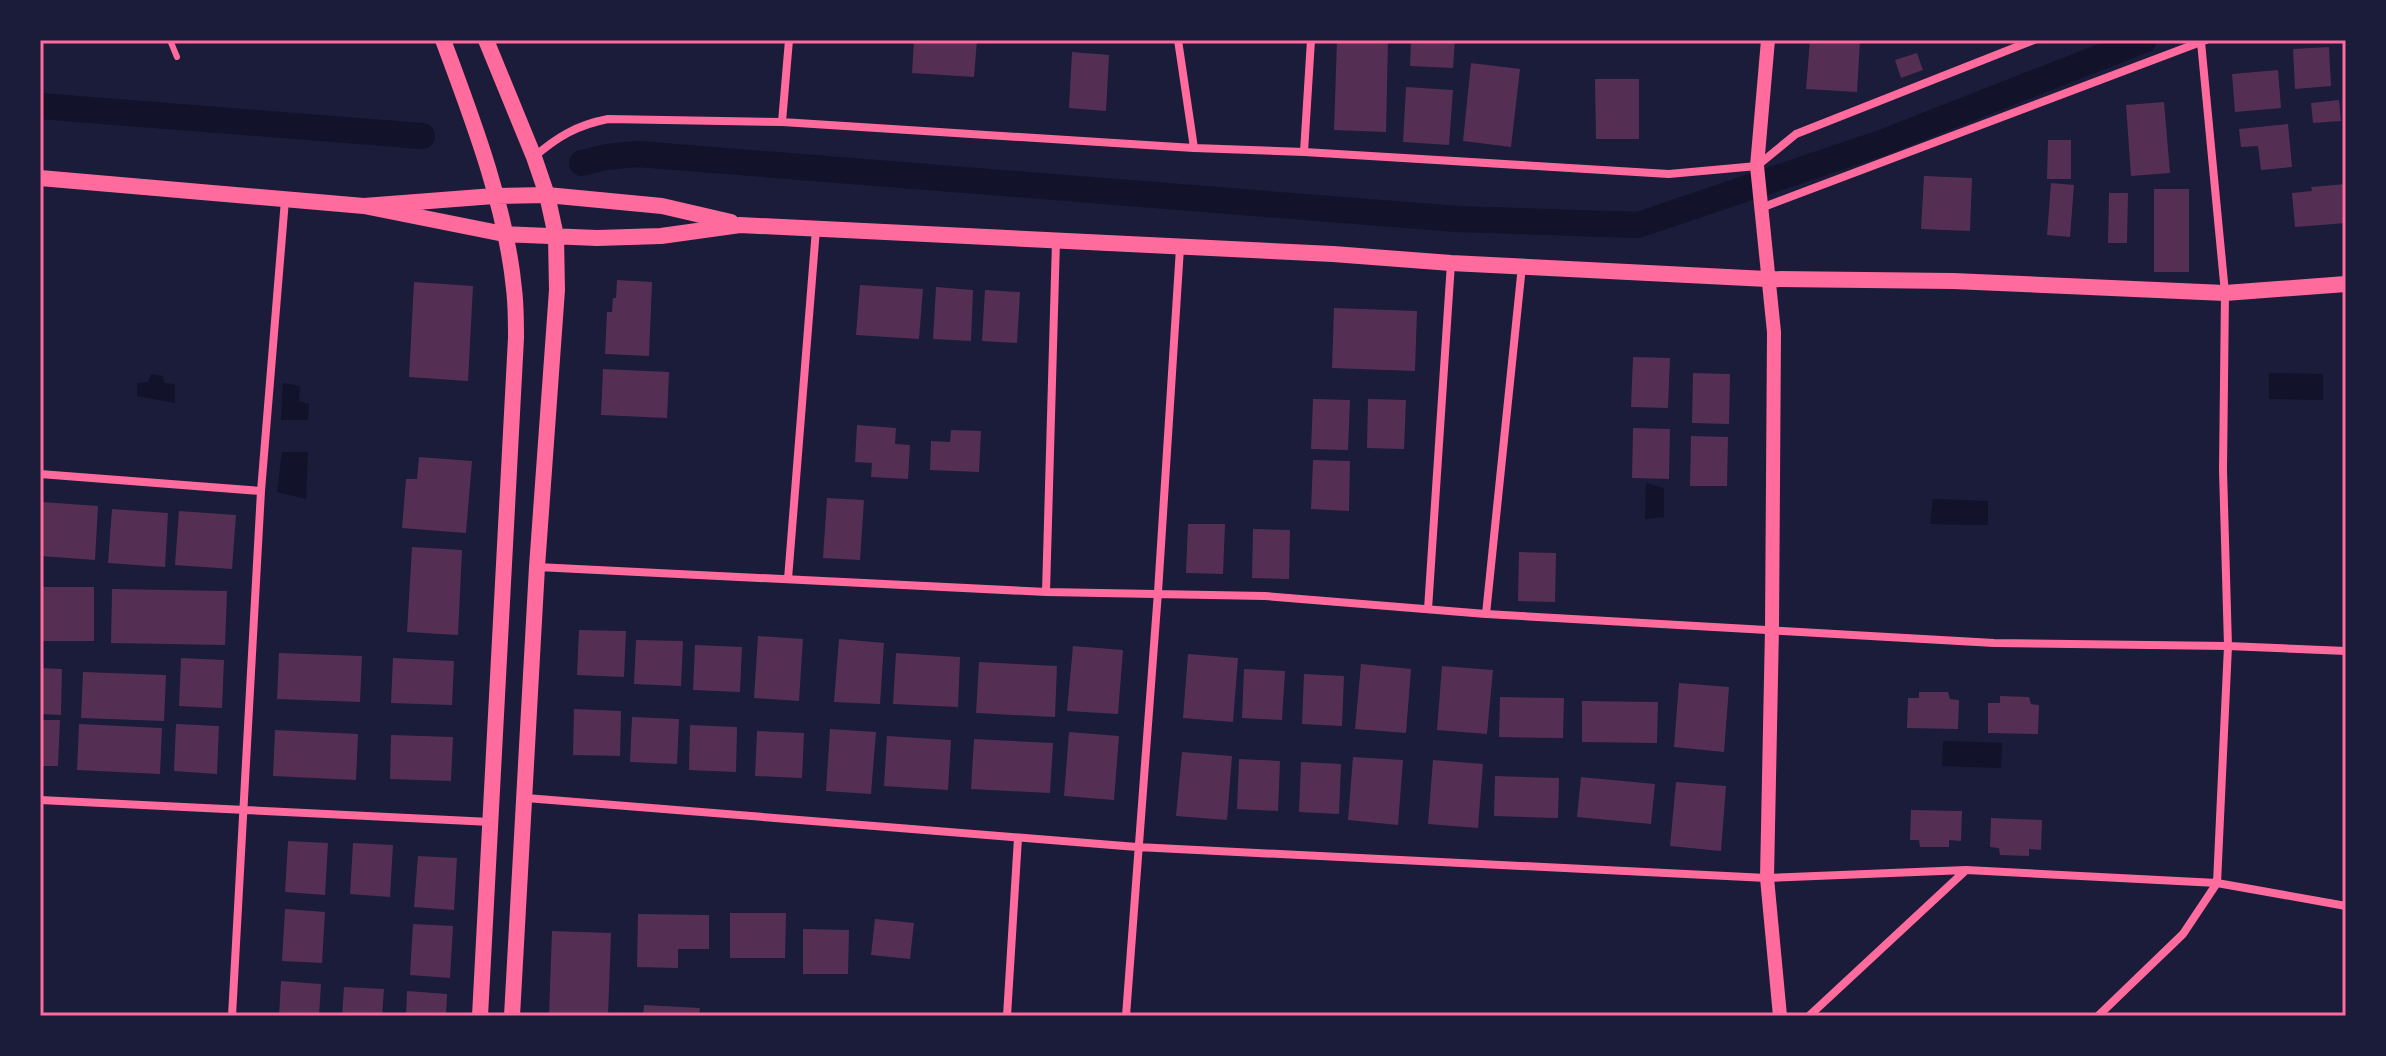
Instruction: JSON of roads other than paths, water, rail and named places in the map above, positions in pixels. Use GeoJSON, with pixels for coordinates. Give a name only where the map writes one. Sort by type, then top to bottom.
{"type":"FeatureCollection","features":[{"type":"Feature","properties":{"kind":"main road"},"geometry":{"type":"LineString","coordinates":[[443,40],[462,91],[504,234],[514,288],[516,338],[480,1016]]}},
{"type":"Feature","properties":{"kind":"main road"},"geometry":{"type":"LineString","coordinates":[[486,40],[534,157],[556,236],[557,290],[537,567],[512,1016]]}},
{"type":"Feature","properties":{"kind":"main road"},"geometry":{"type":"LineString","coordinates":[[40,178],[364,206],[504,234],[597,238],[661,236],[740,225],[1767,279],[1953,281],[2225,293],[2346,284]]}},
{"type":"Feature","properties":{"kind":"main road"},"geometry":{"type":"LineString","coordinates":[[364,206],[547,195],[662,206],[740,225]]}},
{"type":"Feature","properties":{"kind":"street"},"geometry":{"type":"LineString","coordinates":[[782,122],[789,40]]}},
{"type":"Feature","properties":{"kind":"street"},"geometry":{"type":"LineString","coordinates":[[1178,40],[1194,148]]}},
{"type":"Feature","properties":{"kind":"street"},"geometry":{"type":"LineString","coordinates":[[1304,152],[1311,40]]}},
{"type":"Feature","properties":{"kind":"street"},"geometry":{"type":"LineString","coordinates":[[1768,40],[1757,167],[1774,332],[1767,878],[1780,1016]]}},
{"type":"Feature","properties":{"kind":"street"},"geometry":{"type":"LineString","coordinates":[[534,157],[566,132],[586,123],[608,119],[782,122],[1669,174],[1757,167],[1796,134],[2034,40]]}},
{"type":"Feature","properties":{"kind":"street"},"geometry":{"type":"LineString","coordinates":[[1761,207],[2203,41],[2225,293],[2223,470],[2228,646],[2217,883],[2183,934],[2098,1016]]}},
{"type":"Feature","properties":{"kind":"street"},"geometry":{"type":"LineString","coordinates":[[232,1016],[261,491],[285,200]]}},
{"type":"Feature","properties":{"kind":"street"},"geometry":{"type":"LineString","coordinates":[[788,579],[816,228]]}},
{"type":"Feature","properties":{"kind":"street"},"geometry":{"type":"LineString","coordinates":[[1046,592],[1056,241]]}},
{"type":"Feature","properties":{"kind":"street"},"geometry":{"type":"LineString","coordinates":[[1126,1016],[1180,248]]}},
{"type":"Feature","properties":{"kind":"street"},"geometry":{"type":"LineString","coordinates":[[1428,609],[1451,263]]}},
{"type":"Feature","properties":{"kind":"street"},"geometry":{"type":"LineString","coordinates":[[1486,614],[1522,266]]}},
{"type":"Feature","properties":{"kind":"street"},"geometry":{"type":"LineString","coordinates":[[40,474],[261,491]]}},
{"type":"Feature","properties":{"kind":"street"},"geometry":{"type":"LineString","coordinates":[[537,567],[1046,592],[1265,596],[1486,614],[1994,643],[2346,651]]}},
{"type":"Feature","properties":{"kind":"street"},"geometry":{"type":"LineString","coordinates":[[526,798],[1137,847],[1767,878],[1966,870],[2217,883],[2346,906]]}},
{"type":"Feature","properties":{"kind":"street"},"geometry":{"type":"LineString","coordinates":[[40,800],[492,822]]}},
{"type":"Feature","properties":{"kind":"street"},"geometry":{"type":"LineString","coordinates":[[1007,1016],[1018,838]]}},
{"type":"Feature","properties":{"kind":"street"},"geometry":{"type":"LineString","coordinates":[[1809,1016],[1966,870]]}},
{"type":"Feature","properties":{"kind":"lane"},"geometry":{"type":"LineString","coordinates":[[170,40],[177,57]]}},
{"type":"Feature","properties":{"kind":"waterway"},"geometry":{"type":"LineString","coordinates":[[582,163],[637,154],[1457,219],[1638,225],[1881,143],[2144,40]]}},
{"type":"Feature","properties":{"kind":"waterway"},"geometry":{"type":"LineString","coordinates":[[40,106],[422,136]]}}]}
